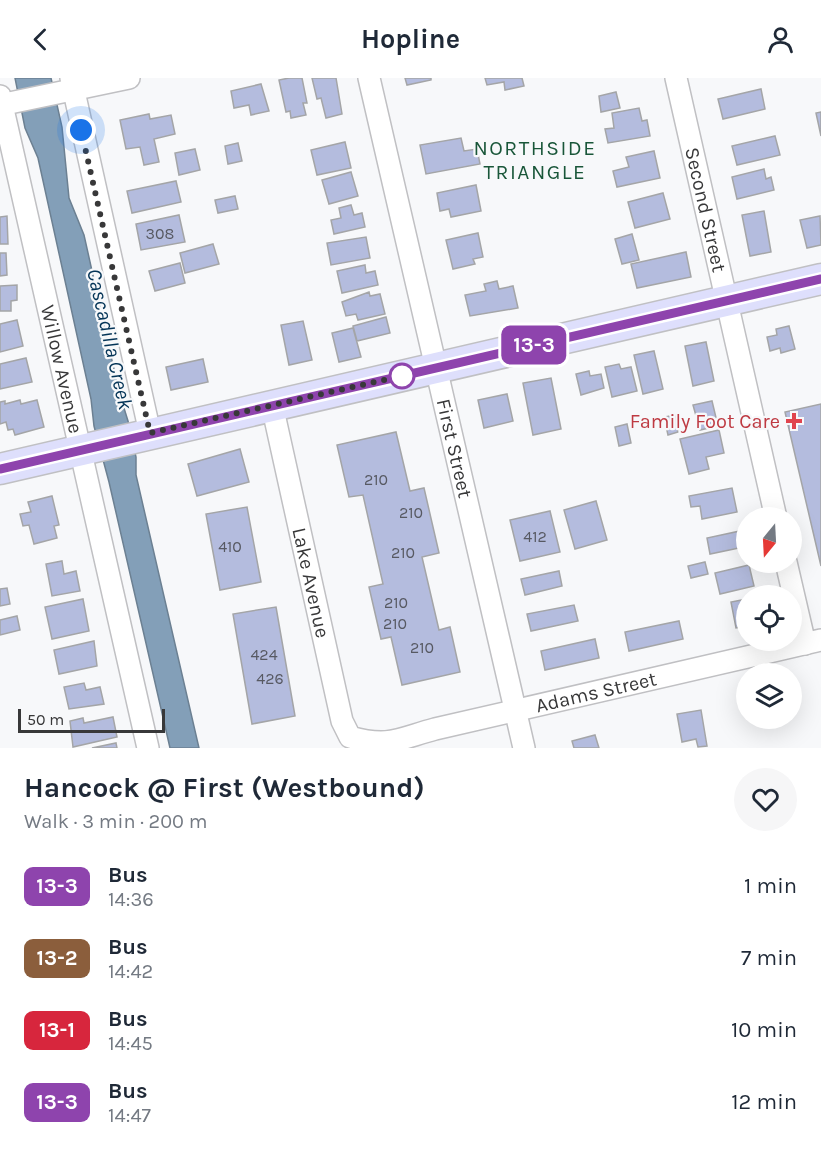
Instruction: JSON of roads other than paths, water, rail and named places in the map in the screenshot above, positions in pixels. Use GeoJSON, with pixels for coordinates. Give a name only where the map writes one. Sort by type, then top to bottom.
{"type":"FeatureCollection","features":[{"type":"Feature","properties":{"kind":"street"},"geometry":{"type":"LineString","coordinates":[[4,102],[67,87],[129,78]]}},
{"type":"Feature","properties":{"kind":"street","name":"First Street"},"geometry":{"type":"LineString","coordinates":[[369,78],[524,748]]}},
{"type":"Feature","properties":{"kind":"street","name":"Second Street"},"geometry":{"type":"LineString","coordinates":[[676,78],[773,507]]}},
{"type":"Feature","properties":{"kind":"street"},"geometry":{"type":"LineString","coordinates":[[67,87],[145,435]]}},
{"type":"Feature","properties":{"kind":"street","name":"Willow Avenue"},"geometry":{"type":"LineString","coordinates":[[4,102],[87,448],[148,748]]}},
{"type":"Feature","properties":{"kind":"street"},"geometry":{"type":"LineString","coordinates":[[0,469],[821,279]]}},
{"type":"Feature","properties":{"kind":"street","name":"Lake Avenue"},"geometry":{"type":"LineString","coordinates":[[272,405],[342,721],[350,738],[371,746]]}},
{"type":"Feature","properties":{"kind":"street"},"geometry":{"type":"LineString","coordinates":[[790,573],[813,642]]}},
{"type":"Feature","properties":{"kind":"street","name":"Adams Street"},"geometry":{"type":"LineString","coordinates":[[371,746],[395,746],[412,735],[813,642]]}},
{"type":"Feature","properties":{"kind":"water"},"geometry":{"type":"Polygon","coordinates":[[[15,78],[51,78],[62,127],[69,198],[84,235],[119,392],[128,421],[136,457],[136,475],[199,748],[170,748],[94,426],[91,399],[38,158],[25,128],[15,78]]]}},
{"type":"Feature","properties":{"kind":"place","name":"Family Foot Care"},"geometry":{"type":"Point","coordinates":[794,421]}},
{"type":"Feature","properties":{"kind":"district","name":"NORTHSIDE TRIANGLE"},"geometry":{"type":"Point","coordinates":[535,160]}},
{"type":"Feature","properties":{"kind":"water label","name":"Cascadilla Creek"},"geometry":{"type":"Point","coordinates":[110,339]}}]}
